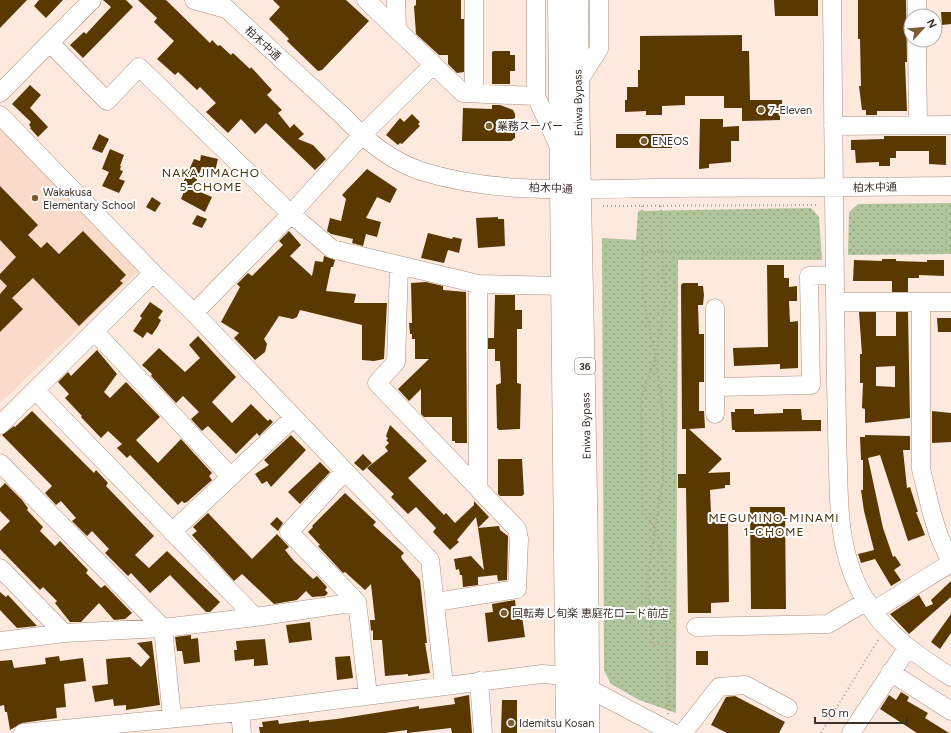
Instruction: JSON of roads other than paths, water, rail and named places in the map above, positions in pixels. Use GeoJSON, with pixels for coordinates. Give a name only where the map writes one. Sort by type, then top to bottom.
{"type":"FeatureCollection","features":[{"type":"Feature","properties":{"kind":"highway","name":"Eniwa Bypass"},"geometry":{"type":"LineString","coordinates":[[559,0],[560,147],[570,190],[585,378],[588,733]]}},
{"type":"Feature","properties":{"kind":"highway","name":"Eniwa Bypass"},"geometry":{"type":"LineString","coordinates":[[567,733],[565,676],[561,286],[578,82],[577,0]]}},
{"type":"Feature","properties":{"kind":"street"},"geometry":{"type":"LineString","coordinates":[[0,93],[92,0]]}},
{"type":"Feature","properties":{"kind":"street"},"geometry":{"type":"LineString","coordinates":[[194,0],[222,3]]}},
{"type":"Feature","properties":{"kind":"street"},"geometry":{"type":"LineString","coordinates":[[366,0],[397,28],[463,93],[536,96]]}},
{"type":"Feature","properties":{"kind":"street"},"geometry":{"type":"LineString","coordinates":[[396,0],[397,28]]}},
{"type":"Feature","properties":{"kind":"street"},"geometry":{"type":"LineString","coordinates":[[474,0],[474,93]]}},
{"type":"Feature","properties":{"kind":"street"},"geometry":{"type":"LineString","coordinates":[[536,0],[536,96],[560,147]]}},
{"type":"Feature","properties":{"kind":"street"},"geometry":{"type":"LineString","coordinates":[[578,82],[599,49],[599,0]]}},
{"type":"Feature","properties":{"kind":"street"},"geometry":{"type":"LineString","coordinates":[[832,0],[839,522],[844,548],[854,577],[870,606],[888,630],[908,648],[951,677]]}},
{"type":"Feature","properties":{"kind":"street","name":"柏木中通"},"geometry":{"type":"LineString","coordinates":[[222,3],[344,117],[361,136],[402,162],[440,176],[481,185],[570,190],[951,186]]}},
{"type":"Feature","properties":{"kind":"street"},"geometry":{"type":"LineString","coordinates":[[50,43],[107,101],[139,67],[290,214],[332,249],[478,284],[561,286]]}},
{"type":"Feature","properties":{"kind":"street"},"geometry":{"type":"LineString","coordinates":[[918,48],[918,125]]}},
{"type":"Feature","properties":{"kind":"street"},"geometry":{"type":"LineString","coordinates":[[194,313],[290,214],[361,136],[434,65]]}},
{"type":"Feature","properties":{"kind":"street"},"geometry":{"type":"LineString","coordinates":[[0,115],[152,273],[194,313],[292,418],[430,560],[436,602],[444,685]]}},
{"type":"Feature","properties":{"kind":"street"},"geometry":{"type":"LineString","coordinates":[[833,126],[951,125]]}},
{"type":"Feature","properties":{"kind":"street"},"geometry":{"type":"LineString","coordinates":[[399,266],[396,362],[377,383],[517,529],[519,539],[517,589],[436,602]]}},
{"type":"Feature","properties":{"kind":"street"},"geometry":{"type":"LineString","coordinates":[[0,425],[152,273]]}},
{"type":"Feature","properties":{"kind":"street"},"geometry":{"type":"LineString","coordinates":[[715,387],[811,385],[809,276],[835,275]]}},
{"type":"Feature","properties":{"kind":"street"},"geometry":{"type":"LineString","coordinates":[[478,284],[478,487]]}},
{"type":"Feature","properties":{"kind":"street"},"geometry":{"type":"LineString","coordinates":[[835,302],[951,302]]}},
{"type":"Feature","properties":{"kind":"street"},"geometry":{"type":"LineString","coordinates":[[696,628],[828,624],[870,606],[951,563],[932,514],[921,469],[922,302]]}},
{"type":"Feature","properties":{"kind":"street"},"geometry":{"type":"LineString","coordinates":[[715,308],[715,414]]}},
{"type":"Feature","properties":{"kind":"street"},"geometry":{"type":"LineString","coordinates":[[94,331],[230,476]]}},
{"type":"Feature","properties":{"kind":"street"},"geometry":{"type":"LineString","coordinates":[[34,390],[255,617]]}},
{"type":"Feature","properties":{"kind":"street"},"geometry":{"type":"LineString","coordinates":[[172,532],[292,418]]}},
{"type":"Feature","properties":{"kind":"street"},"geometry":{"type":"LineString","coordinates":[[0,463],[163,628],[172,717]]}},
{"type":"Feature","properties":{"kind":"street"},"geometry":{"type":"LineString","coordinates":[[345,471],[289,532],[357,602],[368,695]]}},
{"type":"Feature","properties":{"kind":"street"},"geometry":{"type":"LineString","coordinates":[[0,568],[64,633]]}},
{"type":"Feature","properties":{"kind":"street"},"geometry":{"type":"LineString","coordinates":[[0,641],[64,633],[163,628],[255,617],[357,602]]}},
{"type":"Feature","properties":{"kind":"street"},"geometry":{"type":"LineString","coordinates":[[851,733],[890,672],[908,648]]}},
{"type":"Feature","properties":{"kind":"street"},"geometry":{"type":"LineString","coordinates":[[890,672],[951,711]]}},
{"type":"Feature","properties":{"kind":"street"},"geometry":{"type":"LineString","coordinates":[[24,733],[172,717],[240,712],[444,685],[542,674],[565,676],[671,726]]}},
{"type":"Feature","properties":{"kind":"street"},"geometry":{"type":"LineString","coordinates":[[479,681],[483,733]]}},
{"type":"Feature","properties":{"kind":"street"},"geometry":{"type":"LineString","coordinates":[[683,733],[719,687],[745,685],[788,708]]}},
{"type":"Feature","properties":{"kind":"street"},"geometry":{"type":"LineString","coordinates":[[240,712],[242,733]]}},
{"type":"Feature","properties":{"kind":"place","name":"7-Eleven"},"geometry":{"type":"Point","coordinates":[761,110]}},
{"type":"Feature","properties":{"kind":"place","name":"業務スーパー"},"geometry":{"type":"Point","coordinates":[489,126]}},
{"type":"Feature","properties":{"kind":"place","name":"ENEOS"},"geometry":{"type":"Point","coordinates":[644,141]}},
{"type":"Feature","properties":{"kind":"place","name":"Wakakusa Elementary School"},"geometry":{"type":"Point","coordinates":[35,198]}},
{"type":"Feature","properties":{"kind":"place","name":"回転寿し旬楽 恵庭花ロード前店"},"geometry":{"type":"Point","coordinates":[504,613]}},
{"type":"Feature","properties":{"kind":"place","name":"Idemitsu Kosan"},"geometry":{"type":"Point","coordinates":[511,723]}},
{"type":"Feature","properties":{"kind":"district","name":"NAKAJIMACHO 5-CHOME"},"geometry":{"type":"Point","coordinates":[211,180]}},
{"type":"Feature","properties":{"kind":"district","name":"MEGUMINO-MINAMI 1-CHOME"},"geometry":{"type":"Point","coordinates":[774,525]}}]}
